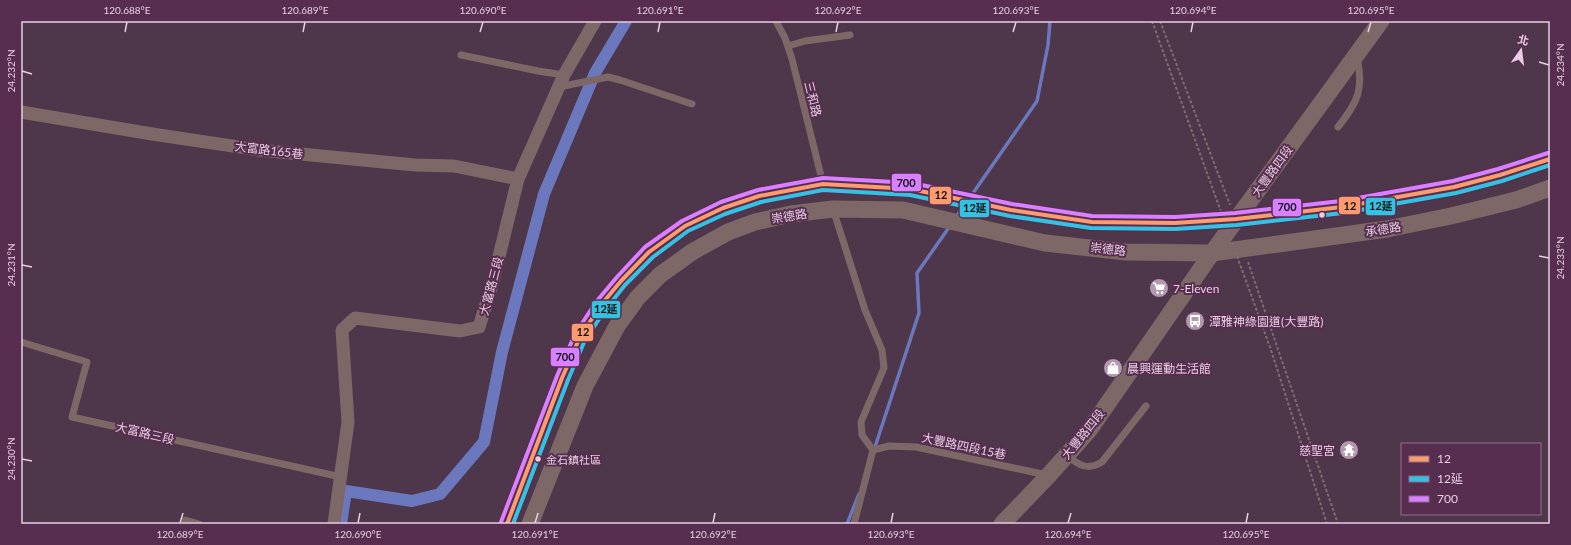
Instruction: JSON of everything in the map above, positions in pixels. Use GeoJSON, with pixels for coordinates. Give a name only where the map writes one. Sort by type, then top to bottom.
{"type":"FeatureCollection","features":[{"type":"Feature","properties":{"kind":"street","name":"大富路三段"},"geometry":{"type":"LineString","coordinates":[[334,524],[348,422],[342,330],[355,318],[460,331],[480,327],[518,179],[595,21]]}},
{"type":"Feature","properties":{"kind":"street","name":"大豐路四段"},"geometry":{"type":"LineString","coordinates":[[1002,524],[1090,429],[1236,219],[1381,21]]}},
{"type":"Feature","properties":{"kind":"street","name":"大富路165巷"},"geometry":{"type":"LineString","coordinates":[[21,112],[259,150],[415,165],[454,166],[518,179]]}},
{"type":"Feature","properties":{"kind":"street"},"geometry":{"type":"LineString","coordinates":[[1236,219],[1342,208],[1454,187],[1500,176],[1550,159]]}},
{"type":"Feature","properties":{"kind":"street","name":"崇德路"},"geometry":{"type":"LineString","coordinates":[[507,524],[562,378],[580,337],[600,305],[649,252],[685,226],[723,208],[759,196],[823,184],[911,189],[1011,210],[1092,222],[1175,223],[1236,219]]}},
{"type":"Feature","properties":{"kind":"street","name":"承德路"},"geometry":{"type":"LineString","coordinates":[[1212,253],[1243,250],[1394,228],[1509,202],[1550,188]]}},
{"type":"Feature","properties":{"kind":"street","name":"崇德路"},"geometry":{"type":"LineString","coordinates":[[530,524],[585,386],[617,326],[638,297],[660,275],[686,257],[728,232],[755,222],[791,214],[833,209],[902,210],[1052,244],[1126,252],[1212,253]]}},
{"type":"Feature","properties":{"kind":"lane","name":"三和路"},"geometry":{"type":"LineString","coordinates":[[776,21],[788,46],[823,184]]}},
{"type":"Feature","properties":{"kind":"lane"},"geometry":{"type":"LineString","coordinates":[[788,46],[805,40],[850,35]]}},
{"type":"Feature","properties":{"kind":"lane"},"geometry":{"type":"LineString","coordinates":[[461,55],[538,71],[564,82],[581,83],[608,78],[620,80],[692,104]]}},
{"type":"Feature","properties":{"kind":"lane"},"geometry":{"type":"LineString","coordinates":[[1338,127],[1352,110],[1359,93],[1361,74],[1356,55]]}},
{"type":"Feature","properties":{"kind":"lane"},"geometry":{"type":"LineString","coordinates":[[833,209],[865,310],[882,350],[884,368],[861,422],[862,435],[873,450],[854,524]]}},
{"type":"Feature","properties":{"kind":"lane","name":"大富路三段"},"geometry":{"type":"LineString","coordinates":[[21,342],[87,362],[72,417],[341,477]]}},
{"type":"Feature","properties":{"kind":"lane"},"geometry":{"type":"LineString","coordinates":[[1066,456],[1081,466],[1095,467],[1102,462],[1146,406]]}},
{"type":"Feature","properties":{"kind":"lane","name":"大豐路四段15巷"},"geometry":{"type":"LineString","coordinates":[[873,450],[889,446],[916,447],[1049,475]]}},
{"type":"Feature","properties":{"kind":"lane"},"geometry":{"type":"LineString","coordinates":[[185,520],[199,524]]}},
{"type":"Feature","properties":{"kind":"path"},"geometry":{"type":"LineString","coordinates":[[1152,21],[1271,350],[1327,524]]}},
{"type":"Feature","properties":{"kind":"path"},"geometry":{"type":"LineString","coordinates":[[1160,21],[1227,199],[1236,219]]}},
{"type":"Feature","properties":{"kind":"path"},"geometry":{"type":"LineString","coordinates":[[1243,250],[1338,524]]}},
{"type":"Feature","properties":{"kind":"waterway"},"geometry":{"type":"LineString","coordinates":[[341,524],[346,491],[412,501],[440,494],[484,442],[502,352],[544,194],[595,73],[626,21]]}},
{"type":"Feature","properties":{"kind":"waterway"},"geometry":{"type":"LineString","coordinates":[[971,196],[1037,101],[1048,45],[1050,21]]}},
{"type":"Feature","properties":{"kind":"waterway"},"geometry":{"type":"LineString","coordinates":[[956,217],[965,204]]}},
{"type":"Feature","properties":{"kind":"waterway"},"geometry":{"type":"LineString","coordinates":[[874,450],[919,313],[917,273],[950,226]]}},
{"type":"Feature","properties":{"kind":"waterway"},"geometry":{"type":"LineString","coordinates":[[847,524],[859,494]]}},
{"type":"Feature","properties":{"kind":"transit line","name":"700"},"geometry":{"type":"LineString","coordinates":[[501,522],[557,376],[575,334],[596,302],[645,247],[682,221],[721,202],[758,190],[823,178],[912,183],[1012,204],[1092,216],[1175,217],[1235,213],[1341,201],[1453,181],[1498,169],[1548,153]]}},
{"type":"Feature","properties":{"kind":"transit line","name":"12"},"geometry":{"type":"LineString","coordinates":[[507,524],[562,378],[580,337],[601,305],[621,281],[649,252],[685,226],[723,208],[759,196],[823,184],[911,189],[1011,210],[1092,222],[1175,223],[1236,219],[1342,207],[1454,187],[1500,175],[1550,159]]}},
{"type":"Feature","properties":{"kind":"transit line","name":"12延"},"geometry":{"type":"LineString","coordinates":[[513,524],[568,380],[585,340],[606,309],[625,285],[653,257],[688,231],[725,214],[761,202],[823,190],[910,195],[1010,216],[1091,228],[1175,229],[1237,225],[1343,213],[1456,193],[1502,181],[1550,165]]}},
{"type":"Feature","properties":{"kind":"place","name":"7-Eleven"},"geometry":{"type":"Point","coordinates":[1159,288]}},
{"type":"Feature","properties":{"kind":"place","name":"潭雅神綠園道(大豐路)"},"geometry":{"type":"Point","coordinates":[1195,321]}},
{"type":"Feature","properties":{"kind":"place","name":"晨興運動生活館"},"geometry":{"type":"Point","coordinates":[1113,368]}},
{"type":"Feature","properties":{"kind":"place","name":"慈聖宮"},"geometry":{"type":"Point","coordinates":[1349,450]}},
{"type":"Feature","properties":{"kind":"place","name":"金石鎮社區"},"geometry":{"type":"Point","coordinates":[538,459]}}]}
